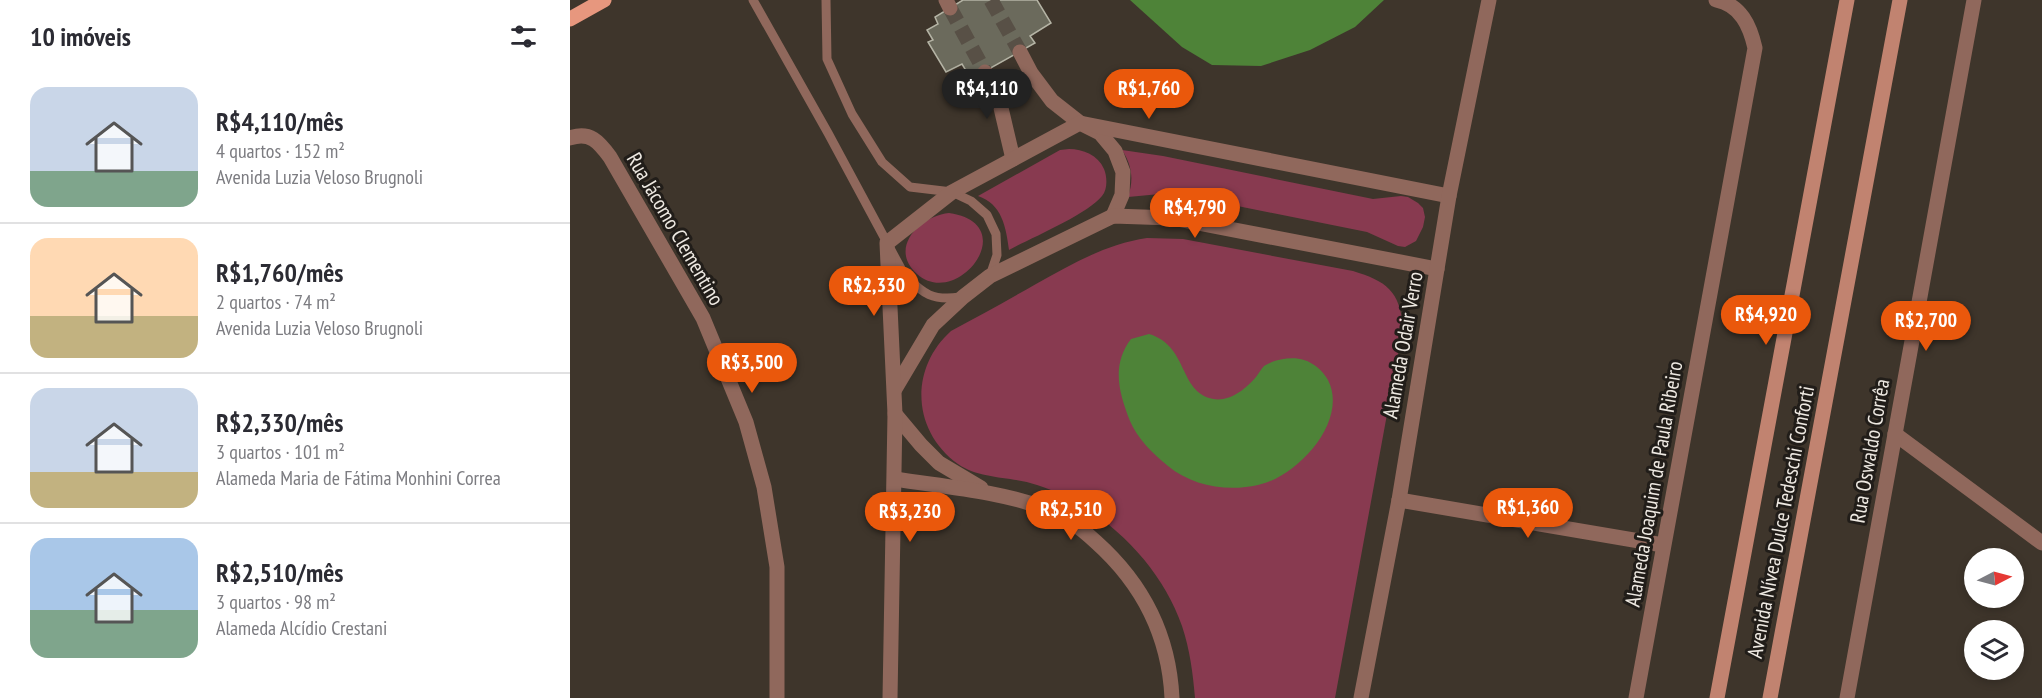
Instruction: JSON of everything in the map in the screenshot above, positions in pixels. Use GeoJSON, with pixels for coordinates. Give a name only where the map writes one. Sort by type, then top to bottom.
{"type":"FeatureCollection","features":[{"type":"Feature","properties":{"kind":"main road"},"geometry":{"type":"LineString","coordinates":[[570,19],[604,0]]}},
{"type":"Feature","properties":{"kind":"main road","name":"Avenida Nívea Dulce Tedeschi Conforti"},"geometry":{"type":"LineString","coordinates":[[1717,698],[1847,0]]}},
{"type":"Feature","properties":{"kind":"main road","name":"Avenida Nívea Dulce Tedeschi Conforti"},"geometry":{"type":"LineString","coordinates":[[1770,698],[1900,0]]}},
{"type":"Feature","properties":{"kind":"street","name":"Alameda Odair Verro"},"geometry":{"type":"LineString","coordinates":[[1360,698],[1399,500],[1449,196],[1489,0]]}},
{"type":"Feature","properties":{"kind":"street","name":"Alameda Joaquim de Paula Ribeiro"},"geometry":{"type":"LineString","coordinates":[[1636,698],[1755,48],[1751,30],[1740,12],[1716,0]]}},
{"type":"Feature","properties":{"kind":"street","name":"Rua Oswaldo Corrêa"},"geometry":{"type":"LineString","coordinates":[[1846,698],[1974,0]]}},
{"type":"Feature","properties":{"kind":"street"},"geometry":{"type":"LineString","coordinates":[[1020,52],[1031,73],[1052,101],[1080,123],[1100,133],[1115,151],[1123,172],[1122,195],[1113,216]]}},
{"type":"Feature","properties":{"kind":"street"},"geometry":{"type":"LineString","coordinates":[[985,72],[997,91],[1013,159]]}},
{"type":"Feature","properties":{"kind":"street"},"geometry":{"type":"LineString","coordinates":[[890,698],[895,389],[887,243],[952,192],[1080,123],[1449,196]]}},
{"type":"Feature","properties":{"kind":"street","name":"Rua Jácomo Clementino"},"geometry":{"type":"LineString","coordinates":[[570,138],[578,135],[590,136],[600,144],[610,158],[703,318],[746,423],[764,487],[777,567],[777,698]]}},
{"type":"Feature","properties":{"kind":"street"},"geometry":{"type":"LineString","coordinates":[[895,389],[933,325],[963,297],[990,276],[1113,216],[1172,218],[1437,269]]}},
{"type":"Feature","properties":{"kind":"street"},"geometry":{"type":"LineString","coordinates":[[895,414],[921,446],[939,463],[988,493]]}},
{"type":"Feature","properties":{"kind":"street"},"geometry":{"type":"LineString","coordinates":[[1895,434],[2042,543]]}},
{"type":"Feature","properties":{"kind":"street"},"geometry":{"type":"LineString","coordinates":[[895,479],[988,493],[1048,510],[1080,528],[1109,554],[1138,587],[1155,622],[1171,675],[1172,698]]}},
{"type":"Feature","properties":{"kind":"street"},"geometry":{"type":"LineString","coordinates":[[1399,500],[1663,545]]}},
{"type":"Feature","properties":{"kind":"lane"},"geometry":{"type":"LineString","coordinates":[[753,0],[904,276],[919,290],[933,298],[963,297]]}},
{"type":"Feature","properties":{"kind":"lane"},"geometry":{"type":"LineString","coordinates":[[826,0],[827,59],[852,114],[882,162],[910,187],[952,192],[971,201],[987,215],[996,234],[997,255],[990,276]]}},
{"type":"Feature","properties":{"kind":"shaded area"},"geometry":{"type":"Polygon","coordinates":[[[1130,0],[1384,0],[1355,27],[1310,50],[1261,66],[1212,65],[1182,47],[1130,0]]]}},
{"type":"Feature","properties":{"kind":"shaded area"},"geometry":{"type":"Polygon","coordinates":[[[1060,150],[1080,150],[1098,160],[1105,172],[1104,193],[1095,203],[1072,218],[1009,250],[1004,225],[998,211],[978,196],[1060,150]]]}},
{"type":"Feature","properties":{"kind":"shaded area"},"geometry":{"type":"Polygon","coordinates":[[[1122,150],[1163,156],[1373,199],[1408,197],[1423,208],[1425,217],[1423,227],[1416,241],[1405,247],[1367,232],[1188,196],[1160,194],[1128,197],[1131,173],[1122,150]]]}},
{"type":"Feature","properties":{"kind":"shaded area"},"geometry":{"type":"Polygon","coordinates":[[[949,213],[971,220],[981,232],[982,247],[976,261],[964,273],[949,281],[933,282],[917,274],[909,264],[906,254],[907,244],[918,227],[938,215],[949,213]]]}},
{"type":"Feature","properties":{"kind":"shaded area"},"geometry":{"type":"Polygon","coordinates":[[[1147,238],[1183,239],[1353,271],[1383,284],[1395,296],[1399,304],[1403,327],[1335,698],[1195,698],[1187,644],[1172,602],[1159,580],[1125,539],[1084,507],[1061,494],[1027,482],[977,473],[958,464],[943,450],[932,435],[924,417],[923,381],[928,363],[937,346],[951,331],[1090,256],[1117,245],[1147,238]]]}},
{"type":"Feature","properties":{"kind":"shaded area"},"geometry":{"type":"Polygon","coordinates":[[[1149,334],[1161,339],[1170,347],[1192,385],[1199,393],[1209,398],[1222,399],[1235,395],[1252,382],[1264,366],[1273,362],[1295,358],[1311,363],[1328,380],[1333,396],[1331,413],[1316,445],[1288,471],[1273,480],[1258,485],[1234,488],[1210,486],[1177,473],[1137,434],[1130,421],[1120,390],[1119,369],[1125,349],[1131,339],[1149,334]]]}},
{"type":"Feature","properties":{"kind":"building"},"geometry":{"type":"Polygon","coordinates":[[[963,0],[1037,0],[1051,23],[1030,36],[1035,43],[971,79],[962,64],[946,72],[928,42],[933,40],[927,30],[938,24],[935,17],[963,0]]]}},
{"type":"Feature","properties":{"kind":"tunnel"},"geometry":{"type":"LineString","coordinates":[[991,0],[1020,52]]}},
{"type":"Feature","properties":{"kind":"tunnel"},"geometry":{"type":"LineString","coordinates":[[950,8],[985,72]]}}]}
